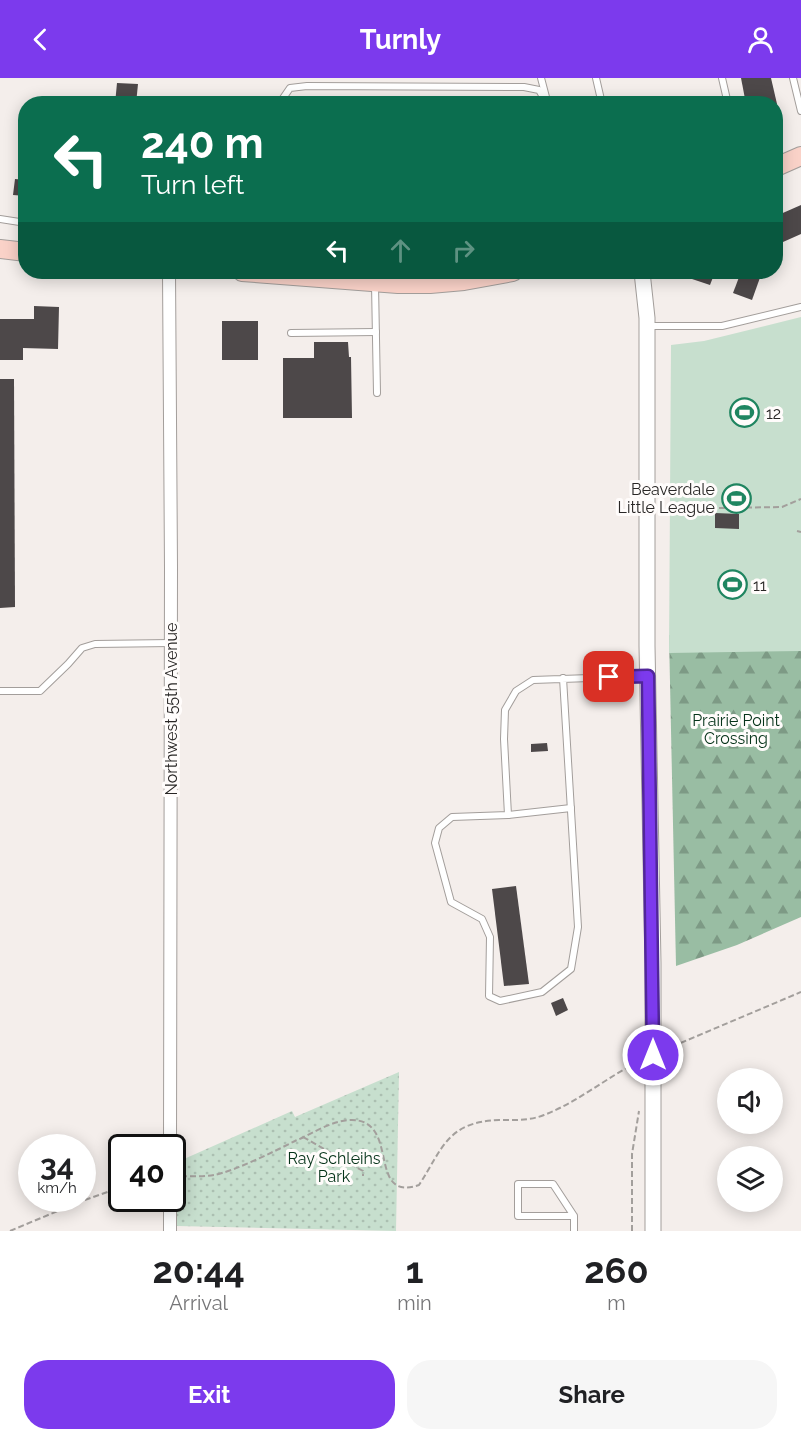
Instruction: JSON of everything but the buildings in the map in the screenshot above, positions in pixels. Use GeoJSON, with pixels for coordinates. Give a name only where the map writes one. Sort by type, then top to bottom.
{"type":"FeatureCollection","features":[{"type":"Feature","properties":{"kind":"main road"},"geometry":{"type":"LineString","coordinates":[[783,166],[799,161]]}},
{"type":"Feature","properties":{"kind":"main road"},"geometry":{"type":"LineString","coordinates":[[0,249],[18,251]]}},
{"type":"Feature","properties":{"kind":"main road"},"geometry":{"type":"LineString","coordinates":[[345,279],[430,284],[470,279]]}},
{"type":"Feature","properties":{"kind":"street","name":"Northwest 55th Avenue"},"geometry":{"type":"LineString","coordinates":[[169,279],[170,1134]]}},
{"type":"Feature","properties":{"kind":"street"},"geometry":{"type":"LineString","coordinates":[[643,279],[647,326],[647,1058],[653,1231]]}},
{"type":"Feature","properties":{"kind":"street"},"geometry":{"type":"LineString","coordinates":[[170,1212],[170,1231]]}},
{"type":"Feature","properties":{"kind":"lane"},"geometry":{"type":"LineString","coordinates":[[541,78],[546,96]]}},
{"type":"Feature","properties":{"kind":"lane"},"geometry":{"type":"LineString","coordinates":[[596,78],[600,96]]}},
{"type":"Feature","properties":{"kind":"lane"},"geometry":{"type":"LineString","coordinates":[[722,78],[726,96]]}},
{"type":"Feature","properties":{"kind":"lane"},"geometry":{"type":"LineString","coordinates":[[793,78],[801,111]]}},
{"type":"Feature","properties":{"kind":"lane"},"geometry":{"type":"LineString","coordinates":[[284,96],[290,88],[307,86],[524,87],[539,90],[543,96]]}},
{"type":"Feature","properties":{"kind":"lane"},"geometry":{"type":"LineString","coordinates":[[0,219],[18,222]]}},
{"type":"Feature","properties":{"kind":"lane"},"geometry":{"type":"LineString","coordinates":[[375,281],[377,393]]}},
{"type":"Feature","properties":{"kind":"lane"},"geometry":{"type":"LineString","coordinates":[[647,326],[722,326],[801,307]]}},
{"type":"Feature","properties":{"kind":"lane"},"geometry":{"type":"LineString","coordinates":[[291,333],[376,332]]}},
{"type":"Feature","properties":{"kind":"lane"},"geometry":{"type":"LineString","coordinates":[[0,691],[40,691],[82,648],[95,644],[171,643]]}},
{"type":"Feature","properties":{"kind":"lane"},"geometry":{"type":"LineString","coordinates":[[508,814],[504,740],[506,710],[516,691],[533,680],[648,676]]}},
{"type":"Feature","properties":{"kind":"lane"},"geometry":{"type":"LineString","coordinates":[[563,678],[571,808],[578,927],[571,969],[542,992],[500,1001],[489,996],[490,937],[482,919],[451,902],[435,843],[439,828],[452,817],[571,808]]}},
{"type":"Feature","properties":{"kind":"lane"},"geometry":{"type":"LineString","coordinates":[[573,1231],[574,1216],[553,1184],[518,1184],[518,1216],[574,1216]]}},
{"type":"Feature","properties":{"kind":"path"},"geometry":{"type":"LineString","coordinates":[[719,508],[782,507],[801,499]]}},
{"type":"Feature","properties":{"kind":"path"},"geometry":{"type":"LineString","coordinates":[[797,531],[801,532]]}},
{"type":"Feature","properties":{"kind":"path"},"geometry":{"type":"LineString","coordinates":[[186,1176],[215,1175],[340,1121],[350,1120],[363,1121],[377,1133],[384,1166],[393,1182],[410,1188],[419,1185],[439,1149],[458,1131],[470,1124],[482,1121],[531,1119],[543,1115],[565,1106],[647,1058],[801,992]]}},
{"type":"Feature","properties":{"kind":"path"},"geometry":{"type":"LineString","coordinates":[[642,1070],[647,1058]]}},
{"type":"Feature","properties":{"kind":"path"},"geometry":{"type":"LineString","coordinates":[[632,1231],[632,1154],[640,1107]]}},
{"type":"Feature","properties":{"kind":"path"},"geometry":{"type":"LineString","coordinates":[[303,1137],[363,1171],[363,1176]]}},
{"type":"Feature","properties":{"kind":"path"},"geometry":{"type":"LineString","coordinates":[[10,1231],[108,1192]]}},
{"type":"Feature","properties":{"kind":"green space","name":"Beaverdale Little League"},"geometry":{"type":"Polygon","coordinates":[[[801,317],[801,651],[669,653],[671,345],[704,341],[801,317]]]}},
{"type":"Feature","properties":{"kind":"green space","name":"Prairie Point Crossing"},"geometry":{"type":"Polygon","coordinates":[[[669,635],[801,644],[801,917],[737,945],[676,966],[669,635]]]}},
{"type":"Feature","properties":{"kind":"green space","name":"Ray Schleihs Park"},"geometry":{"type":"Polygon","coordinates":[[[399,1072],[396,1231],[177,1226],[177,1212],[186,1212],[186,1158],[292,1111],[295,1117],[399,1072]]]}},
{"type":"Feature","properties":{"kind":"place","name":"12"},"geometry":{"type":"Point","coordinates":[745,413]}},
{"type":"Feature","properties":{"kind":"place","name":"Beaverdale Little League"},"geometry":{"type":"Point","coordinates":[736,498]}},
{"type":"Feature","properties":{"kind":"place","name":"11"},"geometry":{"type":"Point","coordinates":[732,585]}},
{"type":"Feature","properties":{"kind":"route"},"geometry":{"type":"LineString","coordinates":[[609,677],[648,676],[653,1055]]}}]}
